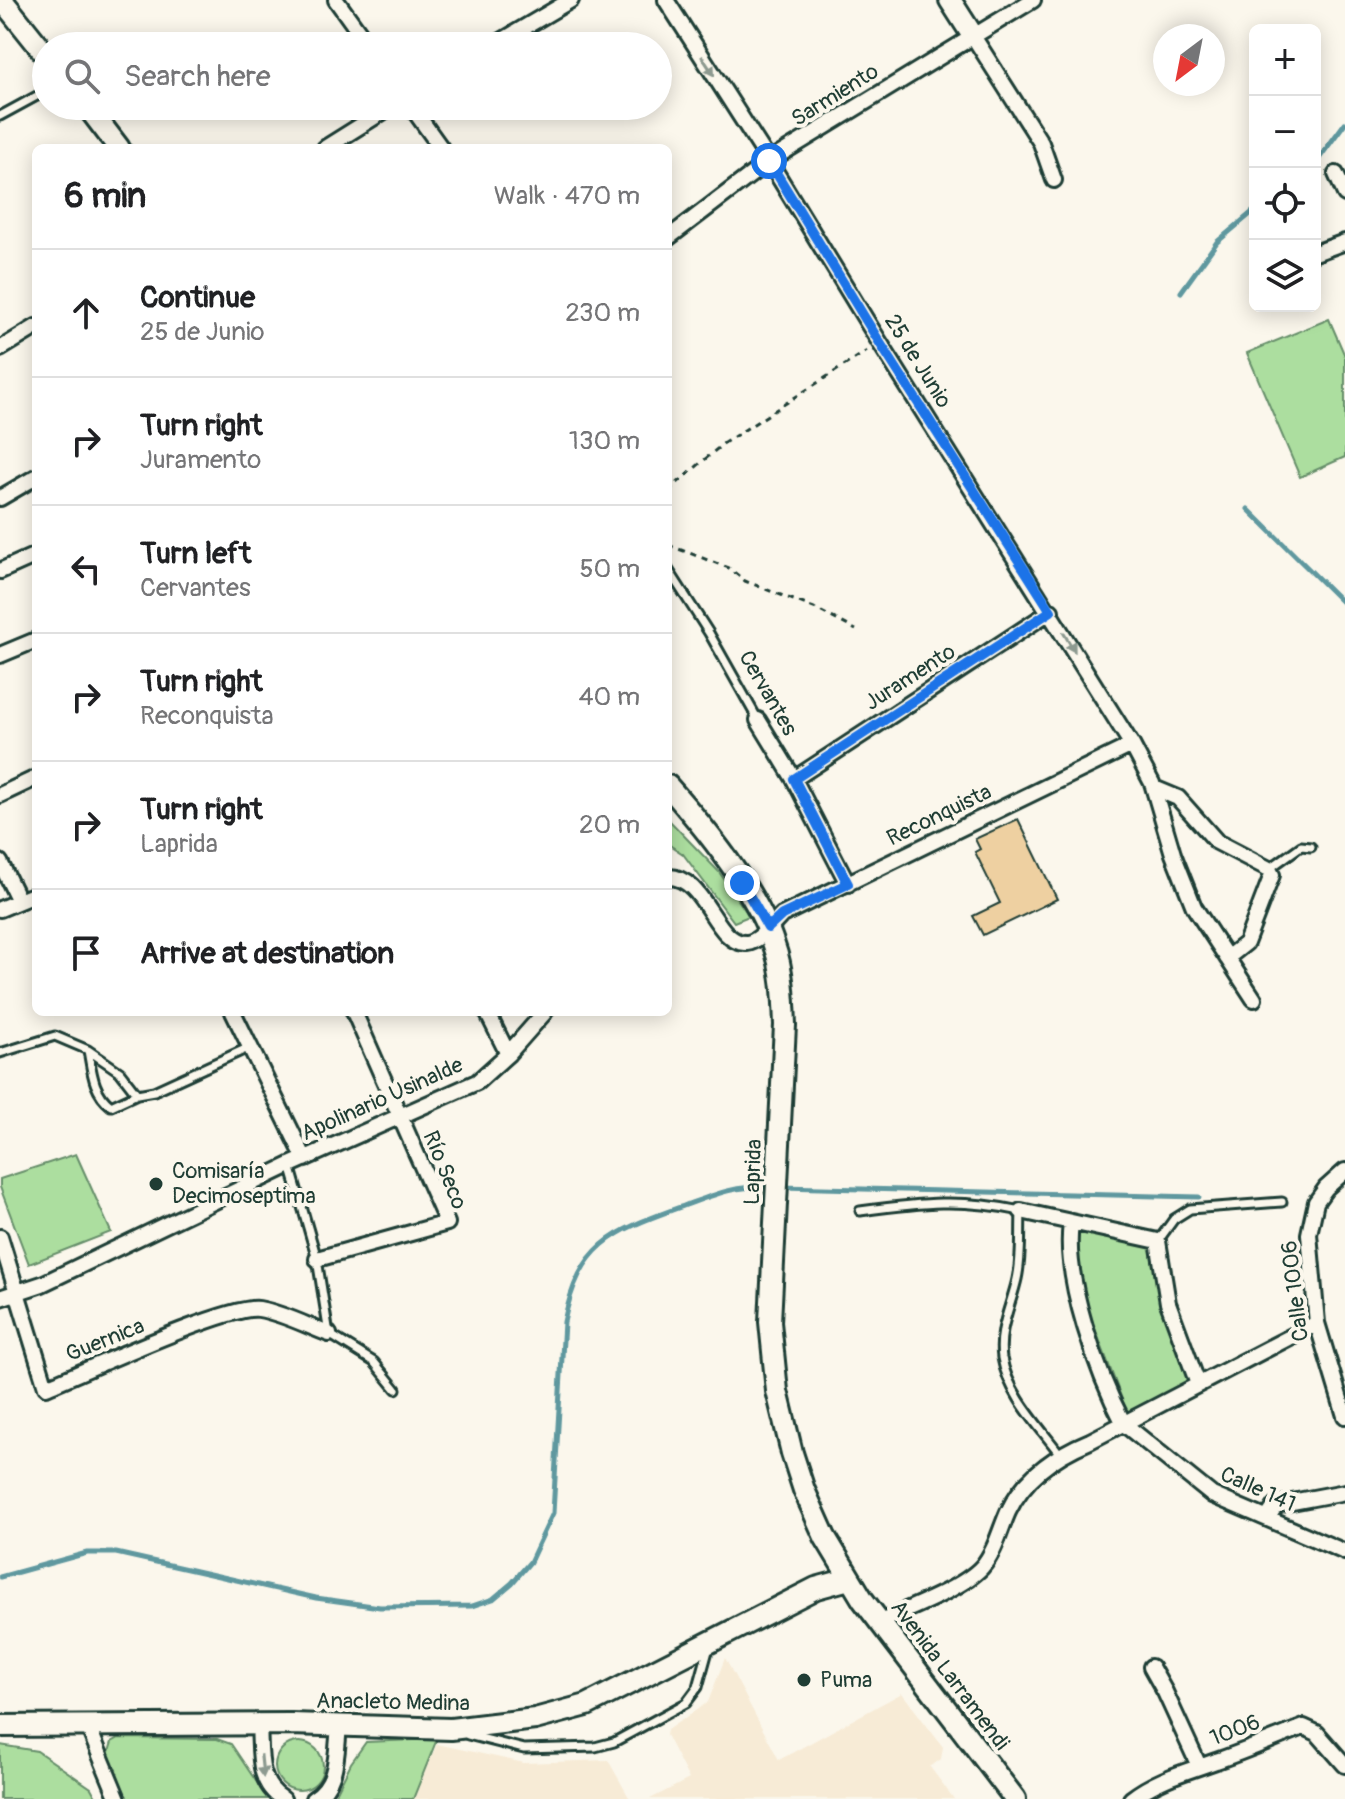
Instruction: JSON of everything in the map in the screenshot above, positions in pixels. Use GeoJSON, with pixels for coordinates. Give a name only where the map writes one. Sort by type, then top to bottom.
{"type":"FeatureCollection","features":[{"type":"Feature","properties":{"kind":"main road"},"geometry":{"type":"LineString","coordinates":[[2,0],[32,38]]}},
{"type":"Feature","properties":{"kind":"main road"},"geometry":{"type":"LineString","coordinates":[[950,0],[973,36]]}},
{"type":"Feature","properties":{"kind":"main road"},"geometry":{"type":"LineString","coordinates":[[98,120],[116,144]]}},
{"type":"Feature","properties":{"kind":"main road","name":"Laprida"},"geometry":{"type":"LineString","coordinates":[[672,791],[723,853],[768,928],[775,946],[784,996],[770,1322],[777,1391],[804,1490],[825,1537],[849,1579]]}},
{"type":"Feature","properties":{"kind":"main road","name":"Avenida Larramendi"},"geometry":{"type":"LineString","coordinates":[[849,1579],[1015,1799]]}},
{"type":"Feature","properties":{"kind":"main road","name":"Anacleto Medina"},"geometry":{"type":"LineString","coordinates":[[0,1726],[259,1724],[451,1729],[500,1725],[561,1714],[587,1705],[816,1588],[849,1579]]}},
{"type":"Feature","properties":{"kind":"street"},"geometry":{"type":"LineString","coordinates":[[336,0],[359,32]]}},
{"type":"Feature","properties":{"kind":"street"},"geometry":{"type":"LineString","coordinates":[[517,32],[571,0]]}},
{"type":"Feature","properties":{"kind":"street","name":"25 de Junio"},"geometry":{"type":"LineString","coordinates":[[666,0],[1132,745],[1154,788],[1184,886],[1194,907],[1254,999]]}},
{"type":"Feature","properties":{"kind":"street","name":"Sarmiento"},"geometry":{"type":"LineString","coordinates":[[672,235],[769,161],[1033,0]]}},
{"type":"Feature","properties":{"kind":"street"},"geometry":{"type":"LineString","coordinates":[[973,36],[1041,143],[1054,180]]}},
{"type":"Feature","properties":{"kind":"street"},"geometry":{"type":"LineString","coordinates":[[331,144],[370,120]]}},
{"type":"Feature","properties":{"kind":"street"},"geometry":{"type":"LineString","coordinates":[[421,120],[438,144]]}},
{"type":"Feature","properties":{"kind":"street"},"geometry":{"type":"LineString","coordinates":[[1336,174],[1345,194]]}},
{"type":"Feature","properties":{"kind":"street"},"geometry":{"type":"LineString","coordinates":[[1321,251],[1345,242]]}},
{"type":"Feature","properties":{"kind":"street"},"geometry":{"type":"LineString","coordinates":[[0,349],[32,334]]}},
{"type":"Feature","properties":{"kind":"street"},"geometry":{"type":"LineString","coordinates":[[0,498],[32,479]]}},
{"type":"Feature","properties":{"kind":"street"},"geometry":{"type":"LineString","coordinates":[[0,571],[32,557]]}},
{"type":"Feature","properties":{"kind":"street","name":"Juramento"},"geometry":{"type":"LineString","coordinates":[[794,779],[1051,611]]}},
{"type":"Feature","properties":{"kind":"street"},"geometry":{"type":"LineString","coordinates":[[0,655],[32,642]]}},
{"type":"Feature","properties":{"kind":"street","name":"Cervantes"},"geometry":{"type":"LineString","coordinates":[[758,720],[794,779],[848,884]]}},
{"type":"Feature","properties":{"kind":"street","name":"Reconquista"},"geometry":{"type":"LineString","coordinates":[[768,928],[782,915],[1132,745]]}},
{"type":"Feature","properties":{"kind":"street"},"geometry":{"type":"LineString","coordinates":[[0,795],[32,780]]}},
{"type":"Feature","properties":{"kind":"street"},"geometry":{"type":"LineString","coordinates":[[1154,788],[1178,798],[1217,842],[1269,869],[1272,875],[1246,943],[1227,958]]}},
{"type":"Feature","properties":{"kind":"street"},"geometry":{"type":"LineString","coordinates":[[0,862],[19,901]]}},
{"type":"Feature","properties":{"kind":"street"},"geometry":{"type":"LineString","coordinates":[[672,877],[680,877],[692,886],[722,929],[737,941],[747,943],[768,928]]}},
{"type":"Feature","properties":{"kind":"street"},"geometry":{"type":"LineString","coordinates":[[0,909],[32,896]]}},
{"type":"Feature","properties":{"kind":"street"},"geometry":{"type":"LineString","coordinates":[[235,1016],[305,1159]]}},
{"type":"Feature","properties":{"kind":"street","name":"Río Seco"},"geometry":{"type":"LineString","coordinates":[[317,1259],[447,1223],[356,1016]]}},
{"type":"Feature","properties":{"kind":"street"},"geometry":{"type":"LineString","coordinates":[[489,1016],[508,1054]]}},
{"type":"Feature","properties":{"kind":"street","name":"Apolinario Usinalde"},"geometry":{"type":"LineString","coordinates":[[0,1298],[42,1284],[290,1165],[477,1082],[508,1054],[541,1016]]}},
{"type":"Feature","properties":{"kind":"street","name":"Calle 1006"},"geometry":{"type":"LineString","coordinates":[[1345,1171],[1320,1195],[1310,1220],[1310,1257],[1317,1323],[1345,1416]]}},
{"type":"Feature","properties":{"kind":"street"},"geometry":{"type":"LineString","coordinates":[[1021,1211],[1158,1241],[1168,1303],[1198,1384]]}},
{"type":"Feature","properties":{"kind":"street"},"geometry":{"type":"LineString","coordinates":[[1071,1224],[1069,1249],[1084,1320],[1124,1424]]}},
{"type":"Feature","properties":{"kind":"street","name":"Guernica"},"geometry":{"type":"LineString","coordinates":[[0,1237],[46,1387],[213,1319],[244,1310],[259,1309],[329,1334]]}},
{"type":"Feature","properties":{"kind":"street"},"geometry":{"type":"LineString","coordinates":[[879,1622],[959,1583],[980,1569],[994,1547],[1016,1498],[1038,1472],[1060,1454],[1317,1323]]}},
{"type":"Feature","properties":{"kind":"street","name":"Calle 141"},"geometry":{"type":"LineString","coordinates":[[1124,1424],[1201,1488],[1345,1552]]}},
{"type":"Feature","properties":{"kind":"street"},"geometry":{"type":"LineString","coordinates":[[1268,1517],[1276,1505],[1345,1492]]}},
{"type":"Feature","properties":{"kind":"street"},"geometry":{"type":"LineString","coordinates":[[1151,1667],[1199,1766]]}},
{"type":"Feature","properties":{"kind":"street"},"geometry":{"type":"LineString","coordinates":[[259,1724],[261,1771],[265,1782],[281,1799]]}},
{"type":"Feature","properties":{"kind":"street"},"geometry":{"type":"LineString","coordinates":[[88,1726],[118,1799]]}},
{"type":"Feature","properties":{"kind":"street"},"geometry":{"type":"LineString","coordinates":[[318,1798],[332,1778],[339,1726]]}},
{"type":"Feature","properties":{"kind":"street","name":"1006"},"geometry":{"type":"LineString","coordinates":[[1131,1799],[1156,1783],[1304,1727],[1317,1733],[1345,1765]]}},
{"type":"Feature","properties":{"kind":"lane"},"geometry":{"type":"LineString","coordinates":[[0,116],[32,99]]}},
{"type":"Feature","properties":{"kind":"lane","name":"Cervantes"},"geometry":{"type":"LineString","coordinates":[[672,575],[758,720]]}},
{"type":"Feature","properties":{"kind":"lane"},"geometry":{"type":"LineString","coordinates":[[1269,869],[1301,846],[1311,847]]}},
{"type":"Feature","properties":{"kind":"lane"},"geometry":{"type":"LineString","coordinates":[[0,1053],[55,1036],[88,1050],[120,1072],[137,1094]]}},
{"type":"Feature","properties":{"kind":"lane"},"geometry":{"type":"LineString","coordinates":[[88,1050],[100,1097],[111,1106],[137,1094],[154,1091],[250,1047]]}},
{"type":"Feature","properties":{"kind":"lane"},"geometry":{"type":"LineString","coordinates":[[290,1165],[317,1259],[329,1334],[374,1362],[396,1389]]}},
{"type":"Feature","properties":{"kind":"lane"},"geometry":{"type":"LineString","coordinates":[[860,1211],[939,1201],[969,1201],[1021,1211],[1020,1263],[1003,1327],[1002,1360],[1029,1414],[1060,1454]]}},
{"type":"Feature","properties":{"kind":"lane"},"geometry":{"type":"LineString","coordinates":[[1158,1241],[1174,1219],[1190,1209],[1282,1202]]}},
{"type":"Feature","properties":{"kind":"lane"},"geometry":{"type":"LineString","coordinates":[[451,1729],[524,1749],[595,1747],[614,1742],[686,1703],[693,1696],[710,1642]]}},
{"type":"Feature","properties":{"kind":"path"},"geometry":{"type":"LineString","coordinates":[[672,488],[724,443],[880,343]]}},
{"type":"Feature","properties":{"kind":"path"},"geometry":{"type":"LineString","coordinates":[[672,547],[729,568],[745,581],[814,608],[856,630]]}},
{"type":"Feature","properties":{"kind":"shaded area"},"geometry":{"type":"Polygon","coordinates":[[[725,1658],[779,1760],[902,1693],[943,1747],[941,1759],[930,1767],[954,1799],[650,1799],[689,1779],[666,1735],[667,1730],[708,1702],[725,1658]]]}},
{"type":"Feature","properties":{"kind":"shaded area"},"geometry":{"type":"Polygon","coordinates":[[[437,1744],[524,1763],[608,1760],[630,1799],[413,1799],[437,1744]]]}},
{"type":"Feature","properties":{"kind":"green space"},"geometry":{"type":"Polygon","coordinates":[[[1329,319],[1345,356],[1345,457],[1300,477],[1247,353],[1329,319]]]}},
{"type":"Feature","properties":{"kind":"green space"},"geometry":{"type":"Polygon","coordinates":[[[672,823],[719,872],[749,916],[734,922],[683,854],[672,847],[672,823]]]}},
{"type":"Feature","properties":{"kind":"green space"},"geometry":{"type":"Polygon","coordinates":[[[76,1154],[111,1232],[29,1264],[0,1187],[0,1179],[76,1154]]]}},
{"type":"Feature","properties":{"kind":"green space"},"geometry":{"type":"Polygon","coordinates":[[[1079,1231],[1149,1244],[1189,1375],[1184,1385],[1128,1415],[1088,1310],[1074,1236],[1079,1231]]]}},
{"type":"Feature","properties":{"kind":"green space"},"geometry":{"type":"Polygon","coordinates":[[[119,1738],[217,1739],[231,1744],[268,1799],[125,1799],[108,1755],[112,1742],[119,1738]]]}},
{"type":"Feature","properties":{"kind":"green space"},"geometry":{"type":"Polygon","coordinates":[[[437,1739],[413,1799],[333,1799],[351,1763],[366,1742],[437,1739]]]}},
{"type":"Feature","properties":{"kind":"green space"},"geometry":{"type":"Polygon","coordinates":[[[299,1742],[316,1749],[323,1766],[316,1783],[299,1790],[282,1783],[275,1766],[282,1749],[299,1742]]]}},
{"type":"Feature","properties":{"kind":"green space"},"geometry":{"type":"Polygon","coordinates":[[[0,1745],[37,1751],[91,1788],[97,1799],[0,1799],[0,1745]]]}},
{"type":"Feature","properties":{"kind":"building"},"geometry":{"type":"Polygon","coordinates":[[[1018,819],[1057,899],[983,935],[973,916],[1000,903],[975,852],[980,849],[975,839],[1018,819]]]}},
{"type":"Feature","properties":{"kind":"waterway"},"geometry":{"type":"LineString","coordinates":[[1321,156],[1345,123]]}},
{"type":"Feature","properties":{"kind":"waterway"},"geometry":{"type":"LineString","coordinates":[[1181,292],[1217,242],[1249,215]]}},
{"type":"Feature","properties":{"kind":"waterway"},"geometry":{"type":"LineString","coordinates":[[1248,509],[1345,605]]}},
{"type":"Feature","properties":{"kind":"waterway"},"geometry":{"type":"LineString","coordinates":[[0,1577],[87,1553],[116,1553],[316,1598],[380,1607],[472,1606],[493,1599],[530,1562],[553,1513],[564,1322],[571,1295],[591,1256],[620,1232],[661,1214],[727,1191],[770,1187]]}},
{"type":"Feature","properties":{"kind":"waterway"},"geometry":{"type":"LineString","coordinates":[[780,1187],[1199,1197]]}},
{"type":"Feature","properties":{"kind":"place","name":"Comisaría Decimoseptima"},"geometry":{"type":"Point","coordinates":[156,1184]}},
{"type":"Feature","properties":{"kind":"place","name":"Puma"},"geometry":{"type":"Point","coordinates":[804,1680]}},
{"type":"Feature","properties":{"kind":"route"},"geometry":{"type":"LineString","coordinates":[[742,883],[768,928],[782,915],[848,884],[794,779],[1051,611],[880,343],[769,161]]}}]}
